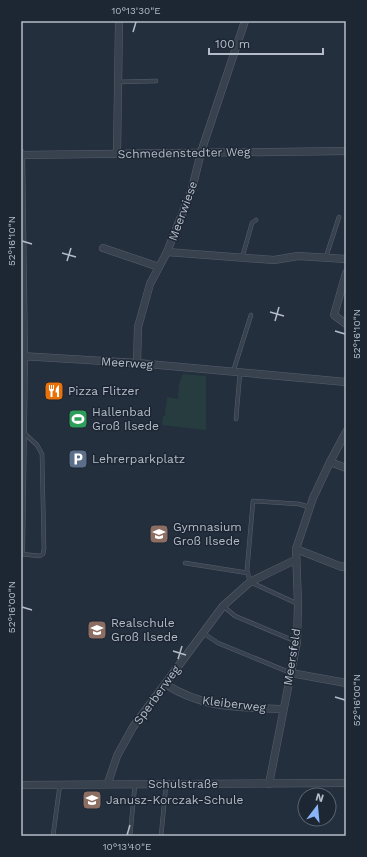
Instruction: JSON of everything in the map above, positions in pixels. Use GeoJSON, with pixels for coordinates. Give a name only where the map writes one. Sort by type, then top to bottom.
{"type":"FeatureCollection","features":[{"type":"Feature","properties":{"kind":"street"},"geometry":{"type":"LineString","coordinates":[[117,154],[119,21]]}},
{"type":"Feature","properties":{"kind":"street","name":"Meerwiese"},"geometry":{"type":"LineString","coordinates":[[137,363],[138,327],[150,284],[167,252],[192,189],[201,152],[244,21]]}},
{"type":"Feature","properties":{"kind":"street","name":"Schmedenstedter Weg"},"geometry":{"type":"LineString","coordinates":[[21,154],[346,151]]}},
{"type":"Feature","properties":{"kind":"street"},"geometry":{"type":"LineString","coordinates":[[21,154],[21,551]]}},
{"type":"Feature","properties":{"kind":"street"},"geometry":{"type":"LineString","coordinates":[[103,248],[159,267]]}},
{"type":"Feature","properties":{"kind":"street"},"geometry":{"type":"LineString","coordinates":[[167,252],[274,260],[298,256],[346,259]]}},
{"type":"Feature","properties":{"kind":"street"},"geometry":{"type":"LineString","coordinates":[[346,273],[334,315],[346,324]]}},
{"type":"Feature","properties":{"kind":"street","name":"Meerweg"},"geometry":{"type":"LineString","coordinates":[[22,356],[137,363],[346,382]]}},
{"type":"Feature","properties":{"kind":"street","name":"Meersfeld"},"geometry":{"type":"LineString","coordinates":[[269,784],[282,709],[297,642],[298,604],[295,560],[296,549],[310,507],[330,462],[346,432]]}},
{"type":"Feature","properties":{"kind":"street"},"geometry":{"type":"LineString","coordinates":[[330,462],[346,468]]}},
{"type":"Feature","properties":{"kind":"street"},"geometry":{"type":"LineString","coordinates":[[296,549],[342,567],[346,566]]}},
{"type":"Feature","properties":{"kind":"street","name":"Sperberweg"},"geometry":{"type":"LineString","coordinates":[[108,783],[117,756],[125,741],[202,632],[223,606],[250,582],[295,560]]}},
{"type":"Feature","properties":{"kind":"street"},"geometry":{"type":"LineString","coordinates":[[291,673],[346,682]]}},
{"type":"Feature","properties":{"kind":"street","name":"Kleiberweg"},"geometry":{"type":"LineString","coordinates":[[165,684],[183,695],[205,702],[234,707],[282,709]]}},
{"type":"Feature","properties":{"kind":"street","name":"Schulstraße"},"geometry":{"type":"LineString","coordinates":[[21,785],[108,783],[166,785],[346,782]]}},
{"type":"Feature","properties":{"kind":"lane"},"geometry":{"type":"LineString","coordinates":[[117,82],[156,81]]}},
{"type":"Feature","properties":{"kind":"lane"},"geometry":{"type":"LineString","coordinates":[[326,257],[339,217]]}},
{"type":"Feature","properties":{"kind":"lane"},"geometry":{"type":"LineString","coordinates":[[242,258],[252,223],[256,220]]}},
{"type":"Feature","properties":{"kind":"lane"},"geometry":{"type":"LineString","coordinates":[[236,419],[237,372],[251,315]]}},
{"type":"Feature","properties":{"kind":"lane"},"geometry":{"type":"LineString","coordinates":[[21,554],[40,556],[43,554],[44,549],[42,454],[37,445],[22,432]]}},
{"type":"Feature","properties":{"kind":"lane"},"geometry":{"type":"LineString","coordinates":[[298,604],[250,582],[248,573],[253,501],[299,504],[310,507]]}},
{"type":"Feature","properties":{"kind":"lane"},"geometry":{"type":"LineString","coordinates":[[185,563],[248,573]]}},
{"type":"Feature","properties":{"kind":"lane"},"geometry":{"type":"LineString","coordinates":[[223,606],[235,616],[297,642]]}},
{"type":"Feature","properties":{"kind":"lane"},"geometry":{"type":"LineString","coordinates":[[202,632],[218,643],[291,673]]}},
{"type":"Feature","properties":{"kind":"lane"},"geometry":{"type":"LineString","coordinates":[[53,836],[60,784]]}},
{"type":"Feature","properties":{"kind":"lane"},"geometry":{"type":"LineString","coordinates":[[130,836],[135,784]]}},
{"type":"Feature","properties":{"kind":"lane"},"geometry":{"type":"LineString","coordinates":[[161,836],[166,785]]}},
{"type":"Feature","properties":{"kind":"green space"},"geometry":{"type":"Polygon","coordinates":[[[183,374],[206,376],[206,430],[162,425],[163,416],[165,416],[167,397],[178,399],[179,384],[183,374]]]}},
{"type":"Feature","properties":{"kind":"place","name":"Pizza Flitzer"},"geometry":{"type":"Point","coordinates":[54,391]}},
{"type":"Feature","properties":{"kind":"place","name":"Hallenbad Groß Ilsede"},"geometry":{"type":"Point","coordinates":[78,419]}},
{"type":"Feature","properties":{"kind":"place","name":"Lehrerparkplatz"},"geometry":{"type":"Point","coordinates":[78,459]}},
{"type":"Feature","properties":{"kind":"place","name":"Gymnasium Groß Ilsede"},"geometry":{"type":"Point","coordinates":[159,534]}},
{"type":"Feature","properties":{"kind":"place","name":"Realschule Groß Ilsede"},"geometry":{"type":"Point","coordinates":[97,630]}},
{"type":"Feature","properties":{"kind":"place","name":"Janusz-Korczak-Schule"},"geometry":{"type":"Point","coordinates":[92,800]}}]}
